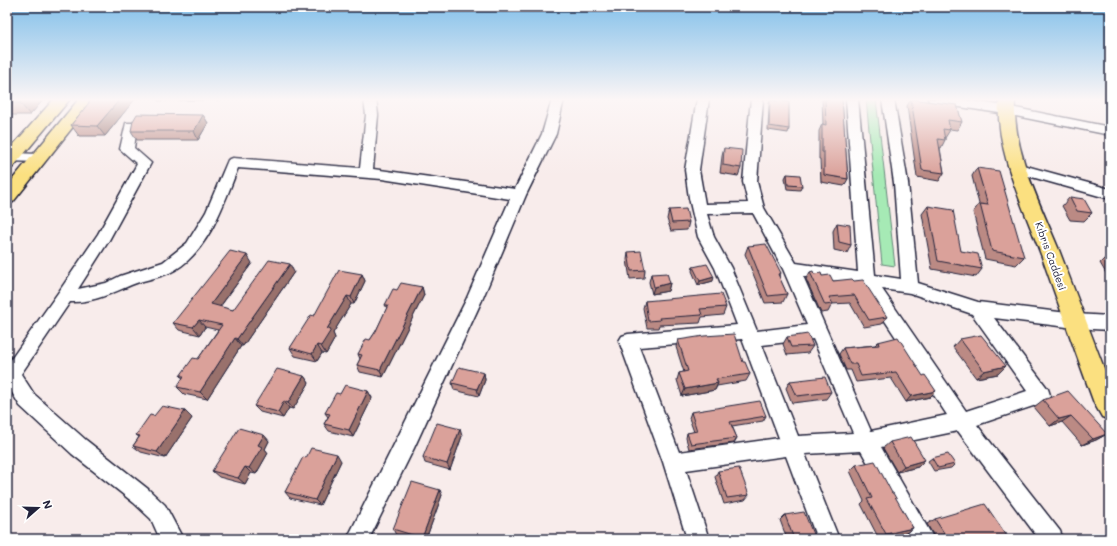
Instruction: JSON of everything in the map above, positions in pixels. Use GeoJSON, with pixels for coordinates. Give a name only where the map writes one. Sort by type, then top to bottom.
{"type":"FeatureCollection","features":[{"type":"Feature","properties":{"kind":"main road"},"geometry":{"type":"LineString","coordinates":[[9,159],[39,124]]}},
{"type":"Feature","properties":{"kind":"main road"},"geometry":{"type":"LineString","coordinates":[[7,198],[67,124]]}},
{"type":"Feature","properties":{"kind":"main road","name":"Kıbrıs Caddesi"},"geometry":{"type":"LineString","coordinates":[[1007,124],[1019,169],[1106,403],[1110,409]]}},
{"type":"Feature","properties":{"kind":"street"},"geometry":{"type":"LineString","coordinates":[[366,172],[371,124]]}},
{"type":"Feature","properties":{"kind":"street"},"geometry":{"type":"LineString","coordinates":[[358,539],[407,441],[474,300],[519,195],[549,134],[551,124]]}},
{"type":"Feature","properties":{"kind":"street"},"geometry":{"type":"LineString","coordinates":[[700,124],[692,170],[706,237],[723,268],[828,539]]}},
{"type":"Feature","properties":{"kind":"street"},"geometry":{"type":"LineString","coordinates":[[755,124],[750,182],[757,208],[791,268],[866,441],[923,539]]}},
{"type":"Feature","properties":{"kind":"street"},"geometry":{"type":"LineString","coordinates":[[854,124],[866,280],[962,420],[1052,539]]}},
{"type":"Feature","properties":{"kind":"street"},"geometry":{"type":"LineString","coordinates":[[892,124],[901,183],[910,287]]}},
{"type":"Feature","properties":{"kind":"street"},"geometry":{"type":"LineString","coordinates":[[1084,124],[1110,131]]}},
{"type":"Feature","properties":{"kind":"street"},"geometry":{"type":"LineString","coordinates":[[131,126],[127,149],[144,163],[103,238],[66,295],[11,374],[28,400],[79,447],[141,496],[158,512],[172,539]]}},
{"type":"Feature","properties":{"kind":"street"},"geometry":{"type":"LineString","coordinates":[[9,159],[40,158]]}},
{"type":"Feature","properties":{"kind":"street"},"geometry":{"type":"LineString","coordinates":[[66,295],[80,296],[103,290],[126,280],[169,266],[192,247],[213,213],[233,163],[366,172],[519,195]]}},
{"type":"Feature","properties":{"kind":"street"},"geometry":{"type":"LineString","coordinates":[[1019,169],[1110,194]]}},
{"type":"Feature","properties":{"kind":"street"},"geometry":{"type":"LineString","coordinates":[[699,209],[757,208]]}},
{"type":"Feature","properties":{"kind":"street"},"geometry":{"type":"LineString","coordinates":[[791,268],[910,287],[978,309],[1075,321],[1110,322]]}},
{"type":"Feature","properties":{"kind":"street"},"geometry":{"type":"LineString","coordinates":[[673,462],[792,446],[866,441],[962,420],[1041,395],[978,309]]}},
{"type":"Feature","properties":{"kind":"street"},"geometry":{"type":"LineString","coordinates":[[698,539],[673,462],[628,341],[818,331]]}},
{"type":"Feature","properties":{"kind":"green space"},"geometry":{"type":"Polygon","coordinates":[[[868,124],[879,124],[895,266],[882,264],[868,124]]]}},
{"type":"Feature","properties":{"kind":"building"},"geometry":{"type":"Polygon","coordinates":[[[71,124],[98,124],[97,126],[71,124]]]}},
{"type":"Feature","properties":{"kind":"building"},"geometry":{"type":"Polygon","coordinates":[[[132,124],[198,124],[194,131],[131,131],[132,124]]]}},
{"type":"Feature","properties":{"kind":"building"},"geometry":{"type":"Polygon","coordinates":[[[769,124],[789,124],[789,129],[769,126],[769,124]]]}},
{"type":"Feature","properties":{"kind":"building"},"geometry":{"type":"Polygon","coordinates":[[[822,124],[844,124],[848,179],[824,175],[822,124]]]}},
{"type":"Feature","properties":{"kind":"building"},"geometry":{"type":"Polygon","coordinates":[[[915,124],[949,124],[950,130],[943,129],[945,140],[938,139],[944,173],[922,170],[915,124]]]}},
{"type":"Feature","properties":{"kind":"building"},"geometry":{"type":"Polygon","coordinates":[[[724,148],[742,150],[741,168],[723,165],[724,148]]]}},
{"type":"Feature","properties":{"kind":"building"},"geometry":{"type":"Polygon","coordinates":[[[977,168],[999,171],[1024,257],[992,251],[980,204],[988,205],[977,168]]]}},
{"type":"Feature","properties":{"kind":"building"},"geometry":{"type":"Polygon","coordinates":[[[787,174],[800,175],[802,186],[788,185],[787,174]]]}},
{"type":"Feature","properties":{"kind":"building"},"geometry":{"type":"Polygon","coordinates":[[[1070,197],[1084,199],[1092,213],[1077,211],[1070,197]]]}},
{"type":"Feature","properties":{"kind":"building"},"geometry":{"type":"Polygon","coordinates":[[[928,206],[953,210],[961,251],[978,254],[982,269],[938,261],[928,206]]]}},
{"type":"Feature","properties":{"kind":"building"},"geometry":{"type":"Polygon","coordinates":[[[686,209],[689,222],[672,223],[669,210],[686,209]]]}},
{"type":"Feature","properties":{"kind":"building"},"geometry":{"type":"Polygon","coordinates":[[[837,223],[850,225],[851,245],[839,242],[837,223]]]}},
{"type":"Feature","properties":{"kind":"building"},"geometry":{"type":"Polygon","coordinates":[[[766,244],[781,273],[778,274],[787,294],[768,296],[748,246],[766,244]]]}},
{"type":"Feature","properties":{"kind":"building"},"geometry":{"type":"Polygon","coordinates":[[[230,251],[247,255],[211,304],[233,310],[269,260],[290,264],[237,339],[235,338],[200,392],[177,387],[184,376],[180,376],[193,358],[198,359],[222,325],[199,320],[193,327],[173,323],[230,251]]]}},
{"type":"Feature","properties":{"kind":"building"},"geometry":{"type":"Polygon","coordinates":[[[641,251],[645,270],[631,271],[628,252],[641,251]]]}},
{"type":"Feature","properties":{"kind":"building"},"geometry":{"type":"Polygon","coordinates":[[[707,264],[714,277],[700,281],[693,267],[707,264]]]}},
{"type":"Feature","properties":{"kind":"building"},"geometry":{"type":"Polygon","coordinates":[[[339,270],[362,274],[351,297],[347,296],[327,329],[331,330],[321,346],[317,345],[312,354],[290,348],[311,315],[314,316],[339,270]]]}},
{"type":"Feature","properties":{"kind":"building"},"geometry":{"type":"Polygon","coordinates":[[[813,271],[814,274],[821,273],[822,276],[830,275],[833,281],[852,279],[854,281],[863,280],[887,317],[869,320],[854,295],[829,297],[833,304],[825,305],[810,272],[813,271]]]}},
{"type":"Feature","properties":{"kind":"building"},"geometry":{"type":"Polygon","coordinates":[[[667,273],[670,283],[654,287],[651,274],[667,273]]]}},
{"type":"Feature","properties":{"kind":"building"},"geometry":{"type":"Polygon","coordinates":[[[401,283],[422,287],[380,370],[357,365],[362,355],[358,354],[366,339],[370,340],[376,331],[388,305],[385,305],[393,289],[397,290],[401,283]]]}},
{"type":"Feature","properties":{"kind":"building"},"geometry":{"type":"Polygon","coordinates":[[[721,294],[726,307],[700,309],[702,315],[659,318],[660,320],[648,321],[645,301],[721,294]]]}},
{"type":"Feature","properties":{"kind":"building"},"geometry":{"type":"Polygon","coordinates":[[[734,334],[743,362],[745,362],[750,374],[716,379],[718,383],[685,389],[679,373],[688,371],[678,340],[704,336],[734,334]]]}},
{"type":"Feature","properties":{"kind":"building"},"geometry":{"type":"Polygon","coordinates":[[[808,334],[813,346],[791,347],[787,337],[808,334]]]}},
{"type":"Feature","properties":{"kind":"building"},"geometry":{"type":"Polygon","coordinates":[[[981,335],[1006,366],[984,371],[960,339],[981,335]]]}},
{"type":"Feature","properties":{"kind":"building"},"geometry":{"type":"Polygon","coordinates":[[[898,337],[923,376],[925,375],[936,391],[911,396],[896,372],[861,376],[856,364],[850,364],[843,348],[879,345],[878,342],[898,337]]]}},
{"type":"Feature","properties":{"kind":"building"},"geometry":{"type":"Polygon","coordinates":[[[459,367],[484,373],[477,389],[452,383],[459,367]]]}},
{"type":"Feature","properties":{"kind":"building"},"geometry":{"type":"Polygon","coordinates":[[[277,369],[304,376],[288,403],[284,401],[278,412],[254,406],[277,369]]]}},
{"type":"Feature","properties":{"kind":"building"},"geometry":{"type":"Polygon","coordinates":[[[825,377],[831,392],[797,396],[790,381],[825,377]]]}},
{"type":"Feature","properties":{"kind":"building"},"geometry":{"type":"Polygon","coordinates":[[[345,385],[368,391],[349,430],[324,424],[330,414],[325,413],[336,393],[340,394],[345,385]]]}},
{"type":"Feature","properties":{"kind":"building"},"geometry":{"type":"Polygon","coordinates":[[[1068,391],[1107,434],[1093,439],[1071,416],[1059,419],[1043,400],[1068,391]]]}},
{"type":"Feature","properties":{"kind":"building"},"geometry":{"type":"Polygon","coordinates":[[[760,401],[766,416],[730,422],[737,438],[691,444],[687,433],[697,431],[691,412],[760,401]]]}},
{"type":"Feature","properties":{"kind":"building"},"geometry":{"type":"Polygon","coordinates":[[[162,406],[185,411],[157,452],[133,446],[140,436],[136,435],[150,415],[154,416],[162,406]]]}},
{"type":"Feature","properties":{"kind":"building"},"geometry":{"type":"Polygon","coordinates":[[[437,423],[460,429],[447,464],[423,457],[437,423]]]}},
{"type":"Feature","properties":{"kind":"building"},"geometry":{"type":"Polygon","coordinates":[[[239,428],[264,435],[258,445],[262,447],[249,468],[245,467],[238,478],[212,471],[239,428]]]}},
{"type":"Feature","properties":{"kind":"building"},"geometry":{"type":"Polygon","coordinates":[[[911,437],[925,460],[904,466],[890,442],[911,437]]]}},
{"type":"Feature","properties":{"kind":"building"},"geometry":{"type":"Polygon","coordinates":[[[311,448],[337,454],[315,500],[285,492],[303,457],[306,458],[311,448]]]}},
{"type":"Feature","properties":{"kind":"building"},"geometry":{"type":"Polygon","coordinates":[[[948,454],[955,464],[938,468],[932,458],[948,454]]]}},
{"type":"Feature","properties":{"kind":"building"},"geometry":{"type":"Polygon","coordinates":[[[875,461],[913,528],[886,534],[867,499],[872,498],[856,465],[875,461]]]}},
{"type":"Feature","properties":{"kind":"building"},"geometry":{"type":"Polygon","coordinates":[[[739,468],[749,495],[727,498],[718,471],[739,468]]]}},
{"type":"Feature","properties":{"kind":"building"},"geometry":{"type":"Polygon","coordinates":[[[412,482],[440,490],[422,538],[393,529],[412,482]]]}},
{"type":"Feature","properties":{"kind":"building"},"geometry":{"type":"Polygon","coordinates":[[[985,504],[1009,539],[942,539],[940,535],[943,535],[944,533],[935,519],[985,504]]]}},
{"type":"Feature","properties":{"kind":"building"},"geometry":{"type":"Polygon","coordinates":[[[804,512],[815,539],[794,539],[785,515],[804,512]]]}}]}
